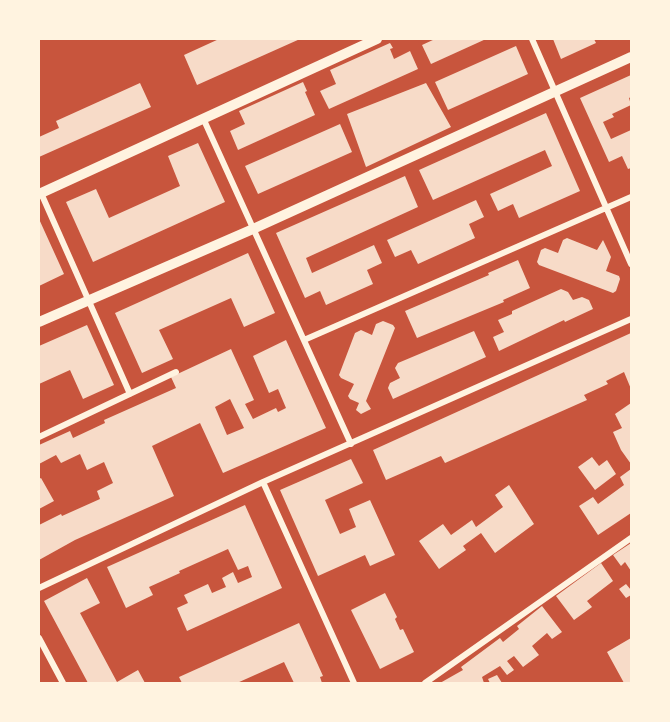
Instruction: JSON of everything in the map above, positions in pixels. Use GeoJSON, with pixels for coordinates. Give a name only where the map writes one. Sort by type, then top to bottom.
{"type":"FeatureCollection","features":[{"type":"Feature","properties":{"kind":"street"},"geometry":{"type":"LineString","coordinates":[[129,394],[90,300],[40,193],[377,39]]}},
{"type":"Feature","properties":{"kind":"street"},"geometry":{"type":"LineString","coordinates":[[532,39],[631,264]]}},
{"type":"Feature","properties":{"kind":"street"},"geometry":{"type":"LineString","coordinates":[[39,322],[253,229],[631,57]]}},
{"type":"Feature","properties":{"kind":"street"},"geometry":{"type":"LineString","coordinates":[[203,118],[351,444]]}},
{"type":"Feature","properties":{"kind":"street"},"geometry":{"type":"LineString","coordinates":[[304,340],[631,197]]}},
{"type":"Feature","properties":{"kind":"street"},"geometry":{"type":"LineString","coordinates":[[39,588],[263,482],[631,319]]}},
{"type":"Feature","properties":{"kind":"street"},"geometry":{"type":"LineString","coordinates":[[39,437],[176,372]]}},
{"type":"Feature","properties":{"kind":"street"},"geometry":{"type":"LineString","coordinates":[[263,482],[354,683]]}},
{"type":"Feature","properties":{"kind":"street"},"geometry":{"type":"LineString","coordinates":[[425,683],[631,538]]}},
{"type":"Feature","properties":{"kind":"street"},"geometry":{"type":"LineString","coordinates":[[39,638],[63,683]]}},
{"type":"Feature","properties":{"kind":"building"},"geometry":{"type":"Polygon","coordinates":[[[219,39],[300,39],[197,85],[184,55],[219,39]]]}},
{"type":"Feature","properties":{"kind":"building"},"geometry":{"type":"Polygon","coordinates":[[[435,39],[486,39],[431,64],[422,45],[435,39]]]}},
{"type":"Feature","properties":{"kind":"building"},"geometry":{"type":"Polygon","coordinates":[[[553,39],[594,39],[596,43],[561,59],[553,39]]]}},
{"type":"Feature","properties":{"kind":"building"},"geometry":{"type":"Polygon","coordinates":[[[390,43],[394,59],[410,51],[418,69],[329,109],[320,91],[336,84],[330,70],[390,43]]]}},
{"type":"Feature","properties":{"kind":"building"},"geometry":{"type":"Polygon","coordinates":[[[516,46],[528,74],[448,110],[435,82],[516,46]]]}},
{"type":"Feature","properties":{"kind":"building"},"geometry":{"type":"Polygon","coordinates":[[[631,75],[631,97],[629,98],[631,105],[612,114],[614,117],[603,122],[611,139],[631,130],[631,168],[628,169],[622,156],[609,162],[580,98],[631,75]]]}},
{"type":"Feature","properties":{"kind":"building"},"geometry":{"type":"Polygon","coordinates":[[[303,82],[315,115],[238,150],[230,131],[245,124],[239,111],[303,82]]]}},
{"type":"Feature","properties":{"kind":"building"},"geometry":{"type":"Polygon","coordinates":[[[140,83],[151,107],[39,157],[39,137],[59,128],[56,121],[140,83]]]}},
{"type":"Feature","properties":{"kind":"building"},"geometry":{"type":"Polygon","coordinates":[[[426,83],[451,127],[366,167],[347,114],[426,83]]]}},
{"type":"Feature","properties":{"kind":"building"},"geometry":{"type":"Polygon","coordinates":[[[546,113],[580,191],[519,218],[513,204],[498,211],[490,194],[552,166],[545,150],[433,200],[419,170],[546,113]]]}},
{"type":"Feature","properties":{"kind":"building"},"geometry":{"type":"Polygon","coordinates":[[[340,124],[352,152],[258,194],[245,166],[340,124]]]}},
{"type":"Feature","properties":{"kind":"building"},"geometry":{"type":"Polygon","coordinates":[[[198,143],[225,202],[93,262],[66,202],[96,189],[109,218],[180,186],[168,156],[198,143]]]}},
{"type":"Feature","properties":{"kind":"building"},"geometry":{"type":"Polygon","coordinates":[[[405,176],[418,207],[306,258],[312,273],[374,245],[382,263],[367,270],[373,284],[326,305],[320,291],[305,298],[276,233],[405,176]]]}},
{"type":"Feature","properties":{"kind":"building"},"geometry":{"type":"Polygon","coordinates":[[[476,200],[484,217],[469,224],[475,238],[418,264],[411,250],[395,257],[387,240],[476,200]]]}},
{"type":"Feature","properties":{"kind":"building"},"geometry":{"type":"Polygon","coordinates":[[[39,219],[64,274],[39,286],[39,219]]]}},
{"type":"Feature","properties":{"kind":"building"},"geometry":{"type":"Polygon","coordinates":[[[567,238],[597,250],[603,240],[611,257],[606,271],[619,276],[620,279],[616,291],[613,293],[539,265],[537,262],[541,250],[545,248],[558,253],[563,240],[567,238]]]}},
{"type":"Feature","properties":{"kind":"building"},"geometry":{"type":"Polygon","coordinates":[[[248,253],[275,313],[244,327],[231,298],[159,330],[173,359],[142,373],[115,313],[248,253]]]}},
{"type":"Feature","properties":{"kind":"building"},"geometry":{"type":"Polygon","coordinates":[[[518,260],[530,288],[503,300],[504,302],[417,338],[405,311],[518,260]]]}},
{"type":"Feature","properties":{"kind":"building"},"geometry":{"type":"Polygon","coordinates":[[[561,289],[568,292],[573,300],[582,297],[589,300],[593,309],[499,351],[493,337],[504,332],[498,320],[512,314],[512,311],[561,289]]]}},
{"type":"Feature","properties":{"kind":"building"},"geometry":{"type":"Polygon","coordinates":[[[383,321],[395,328],[366,401],[371,409],[361,414],[356,410],[359,403],[348,396],[354,384],[339,375],[355,333],[361,330],[372,335],[376,324],[383,321]]]}},
{"type":"Feature","properties":{"kind":"building"},"geometry":{"type":"Polygon","coordinates":[[[87,325],[114,385],[83,399],[70,370],[39,384],[39,346],[87,325]]]}},
{"type":"Feature","properties":{"kind":"building"},"geometry":{"type":"Polygon","coordinates":[[[474,331],[486,357],[393,399],[388,388],[390,383],[400,378],[395,368],[398,363],[474,331]]]}},
{"type":"Feature","properties":{"kind":"building"},"geometry":{"type":"Polygon","coordinates":[[[631,333],[631,389],[624,372],[606,381],[608,384],[584,395],[587,400],[445,463],[441,456],[386,480],[373,450],[631,333]]]}},
{"type":"Feature","properties":{"kind":"building"},"geometry":{"type":"Polygon","coordinates":[[[286,340],[326,428],[223,473],[200,423],[152,446],[174,496],[75,540],[39,560],[39,525],[100,499],[97,491],[113,483],[104,462],[87,470],[80,454],[61,463],[56,455],[39,464],[39,445],[70,431],[73,438],[105,423],[104,420],[176,388],[171,377],[231,349],[254,400],[245,404],[253,419],[276,408],[278,412],[286,408],[278,389],[269,393],[253,356],[286,340]],[[230,399],[215,407],[227,435],[244,428],[230,399]]]}},
{"type":"Feature","properties":{"kind":"building"},"geometry":{"type":"Polygon","coordinates":[[[631,403],[631,464],[621,450],[613,432],[622,428],[615,414],[631,403]]]}},
{"type":"Feature","properties":{"kind":"building"},"geometry":{"type":"Polygon","coordinates":[[[592,457],[599,466],[607,460],[616,474],[595,490],[578,467],[592,457]]]}},
{"type":"Feature","properties":{"kind":"building"},"geometry":{"type":"Polygon","coordinates":[[[351,459],[363,483],[325,500],[340,534],[356,527],[349,509],[370,500],[395,555],[370,566],[365,555],[318,576],[280,490],[351,459]]]}},
{"type":"Feature","properties":{"kind":"building"},"geometry":{"type":"Polygon","coordinates":[[[631,469],[631,513],[598,535],[579,506],[593,497],[598,504],[624,485],[620,477],[631,469]]]}},
{"type":"Feature","properties":{"kind":"building"},"geometry":{"type":"Polygon","coordinates":[[[41,478],[54,501],[39,509],[39,479],[41,478]]]}},
{"type":"Feature","properties":{"kind":"building"},"geometry":{"type":"Polygon","coordinates":[[[509,485],[534,524],[495,553],[481,533],[463,546],[466,550],[439,569],[419,541],[443,524],[451,535],[472,520],[476,527],[503,507],[495,495],[509,485]]]}},
{"type":"Feature","properties":{"kind":"building"},"geometry":{"type":"Polygon","coordinates":[[[245,505],[282,588],[187,631],[177,608],[188,603],[184,595],[208,584],[212,593],[226,587],[222,578],[233,572],[238,583],[252,577],[248,566],[238,570],[228,549],[149,587],[153,595],[126,608],[107,567],[245,505]]]}},
{"type":"Feature","properties":{"kind":"building"},"geometry":{"type":"Polygon","coordinates":[[[631,543],[631,571],[625,562],[621,566],[613,555],[631,543]]]}},
{"type":"Feature","properties":{"kind":"building"},"geometry":{"type":"Polygon","coordinates":[[[601,563],[613,581],[587,601],[592,607],[574,620],[556,596],[601,563]]]}},
{"type":"Feature","properties":{"kind":"building"},"geometry":{"type":"Polygon","coordinates":[[[87,578],[100,603],[80,613],[117,682],[138,670],[145,683],[88,683],[44,601],[87,578]]]}},
{"type":"Feature","properties":{"kind":"building"},"geometry":{"type":"Polygon","coordinates":[[[626,584],[631,590],[631,595],[626,598],[619,589],[626,584]]]}},
{"type":"Feature","properties":{"kind":"building"},"geometry":{"type":"Polygon","coordinates":[[[385,593],[397,617],[395,619],[400,630],[403,629],[414,652],[380,669],[351,610],[385,593]]]}},
{"type":"Feature","properties":{"kind":"building"},"geometry":{"type":"Polygon","coordinates":[[[542,606],[562,632],[552,639],[547,633],[532,646],[539,655],[523,667],[514,656],[507,661],[514,670],[507,675],[500,666],[482,677],[484,683],[440,683],[463,670],[461,667],[500,638],[503,642],[519,629],[517,626],[542,606]]]}},
{"type":"Feature","properties":{"kind":"building"},"geometry":{"type":"Polygon","coordinates":[[[299,623],[323,676],[320,677],[322,683],[294,683],[284,662],[237,683],[182,683],[179,677],[299,623]]]}},
{"type":"Feature","properties":{"kind":"building"},"geometry":{"type":"Polygon","coordinates":[[[631,638],[631,683],[624,683],[607,652],[631,638]]]}},
{"type":"Feature","properties":{"kind":"building"},"geometry":{"type":"Polygon","coordinates":[[[497,675],[502,683],[490,683],[488,679],[497,675]]]}}]}
